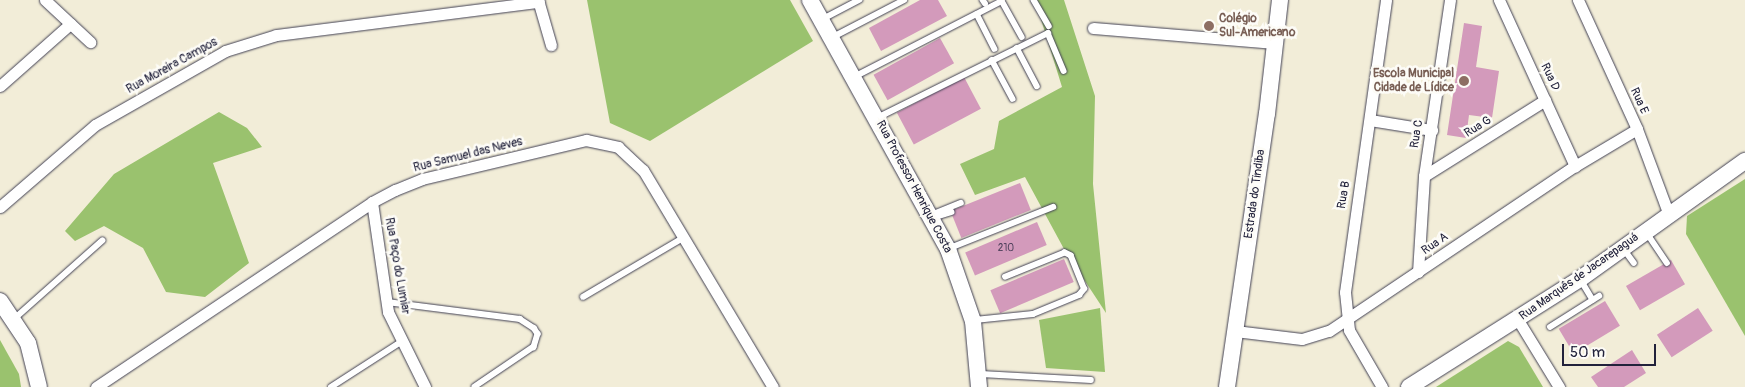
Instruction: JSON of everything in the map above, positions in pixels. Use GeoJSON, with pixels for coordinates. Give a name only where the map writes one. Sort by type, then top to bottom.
{"type":"FeatureCollection","features":[{"type":"Feature","properties":{"kind":"street"},"geometry":{"type":"LineString","coordinates":[[45,0],[90,42]]}},
{"type":"Feature","properties":{"kind":"street","name":"Rua Professor Henrique Costa"},"geometry":{"type":"LineString","coordinates":[[810,0],[932,217],[948,249],[973,320],[978,380]]}},
{"type":"Feature","properties":{"kind":"street","name":"Estrada do Tindiba"},"geometry":{"type":"LineString","coordinates":[[1227,387],[1280,0]]}},
{"type":"Feature","properties":{"kind":"street","name":"Rua B"},"geometry":{"type":"LineString","coordinates":[[1346,320],[1349,248],[1370,120],[1386,0]]}},
{"type":"Feature","properties":{"kind":"street","name":"Rua C"},"geometry":{"type":"LineString","coordinates":[[1418,272],[1424,176],[1450,0]]}},
{"type":"Feature","properties":{"kind":"street","name":"Rua D"},"geometry":{"type":"LineString","coordinates":[[1499,0],[1575,166]]}},
{"type":"Feature","properties":{"kind":"street","name":"Rua E"},"geometry":{"type":"LineString","coordinates":[[1578,0],[1637,129],[1669,215]]}},
{"type":"Feature","properties":{"kind":"street","name":"Rua Moreira Campos"},"geometry":{"type":"LineString","coordinates":[[0,207],[95,125],[225,51],[276,35],[538,1],[551,45]]}},
{"type":"Feature","properties":{"kind":"street"},"geometry":{"type":"LineString","coordinates":[[0,86],[70,24]]}},
{"type":"Feature","properties":{"kind":"street"},"geometry":{"type":"LineString","coordinates":[[1092,28],[1275,43]]}},
{"type":"Feature","properties":{"kind":"street","name":"Rua G"},"geometry":{"type":"LineString","coordinates":[[1424,176],[1545,100]]}},
{"type":"Feature","properties":{"kind":"street"},"geometry":{"type":"LineString","coordinates":[[1370,120],[1432,130]]}},
{"type":"Feature","properties":{"kind":"street","name":"Rua A"},"geometry":{"type":"LineString","coordinates":[[1235,331],[1302,339],[1328,331],[1575,166],[1637,129]]}},
{"type":"Feature","properties":{"kind":"street","name":"Rua Samuel das Neves"},"geometry":{"type":"LineString","coordinates":[[96,387],[372,202],[422,179],[586,140],[601,141],[618,146],[637,163],[773,387]]}},
{"type":"Feature","properties":{"kind":"street","name":"Rua Marquês de Jacarepaguá"},"geometry":{"type":"LineString","coordinates":[[1409,387],[1518,320],[1580,279],[1745,161]]}},
{"type":"Feature","properties":{"kind":"street","name":"Rua Paço do Lumiar"},"geometry":{"type":"LineString","coordinates":[[372,202],[387,302],[401,342],[425,387]]}},
{"type":"Feature","properties":{"kind":"street"},"geometry":{"type":"LineString","coordinates":[[0,302],[14,319],[28,343],[39,387]]}},
{"type":"Feature","properties":{"kind":"street"},"geometry":{"type":"LineString","coordinates":[[1346,320],[1382,387]]}},
{"type":"Feature","properties":{"kind":"street"},"geometry":{"type":"LineString","coordinates":[[1518,320],[1559,387]]}},
{"type":"Feature","properties":{"kind":"lane"},"geometry":{"type":"LineString","coordinates":[[822,20],[859,0]]}},
{"type":"Feature","properties":{"kind":"lane"},"geometry":{"type":"LineString","coordinates":[[832,38],[904,0]]}},
{"type":"Feature","properties":{"kind":"lane"},"geometry":{"type":"LineString","coordinates":[[1034,0],[1049,26]]}},
{"type":"Feature","properties":{"kind":"lane"},"geometry":{"type":"LineString","coordinates":[[854,77],[1003,1],[1022,37]]}},
{"type":"Feature","properties":{"kind":"lane"},"geometry":{"type":"LineString","coordinates":[[977,14],[995,48]]}},
{"type":"Feature","properties":{"kind":"lane"},"geometry":{"type":"LineString","coordinates":[[877,118],[1048,33],[1064,71]]}},
{"type":"Feature","properties":{"kind":"lane"},"geometry":{"type":"LineString","coordinates":[[1017,48],[1036,86]]}},
{"type":"Feature","properties":{"kind":"lane"},"geometry":{"type":"LineString","coordinates":[[992,60],[1014,98]]}},
{"type":"Feature","properties":{"kind":"lane"},"geometry":{"type":"LineString","coordinates":[[932,217],[960,203]]}},
{"type":"Feature","properties":{"kind":"lane"},"geometry":{"type":"LineString","coordinates":[[948,249],[1053,207]]}},
{"type":"Feature","properties":{"kind":"lane"},"geometry":{"type":"LineString","coordinates":[[932,217],[951,212]]}},
{"type":"Feature","properties":{"kind":"lane"},"geometry":{"type":"LineString","coordinates":[[1646,231],[1667,262]]}},
{"type":"Feature","properties":{"kind":"lane"},"geometry":{"type":"LineString","coordinates":[[583,297],[683,238]]}},
{"type":"Feature","properties":{"kind":"lane"},"geometry":{"type":"LineString","coordinates":[[14,319],[102,241]]}},
{"type":"Feature","properties":{"kind":"lane"},"geometry":{"type":"LineString","coordinates":[[1623,247],[1634,263]]}},
{"type":"Feature","properties":{"kind":"lane"},"geometry":{"type":"LineString","coordinates":[[973,320],[1033,314],[1079,296],[1084,289],[1071,256],[1065,253],[1006,277]]}},
{"type":"Feature","properties":{"kind":"lane"},"geometry":{"type":"LineString","coordinates":[[1580,279],[1593,300]]}},
{"type":"Feature","properties":{"kind":"lane"},"geometry":{"type":"LineString","coordinates":[[1550,327],[1599,296]]}},
{"type":"Feature","properties":{"kind":"lane"},"geometry":{"type":"LineString","coordinates":[[387,302],[520,319],[534,328],[538,334],[534,347],[475,387]]}},
{"type":"Feature","properties":{"kind":"lane"},"geometry":{"type":"LineString","coordinates":[[331,387],[401,342]]}},
{"type":"Feature","properties":{"kind":"lane"},"geometry":{"type":"LineString","coordinates":[[978,380],[1091,380]]}},
{"type":"Feature","properties":{"kind":"green space"},"geometry":{"type":"Polygon","coordinates":[[[587,0],[790,0],[813,41],[650,141],[610,123],[587,0]]]}},
{"type":"Feature","properties":{"kind":"green space"},"geometry":{"type":"Polygon","coordinates":[[[1035,0],[1064,0],[1095,96],[1093,184],[1106,313],[1064,249],[1025,177],[975,195],[960,164],[994,149],[999,121],[1062,87],[1035,0]]]}},
{"type":"Feature","properties":{"kind":"green space"},"geometry":{"type":"Polygon","coordinates":[[[219,112],[247,128],[262,147],[213,163],[249,263],[205,297],[166,292],[143,248],[104,226],[75,241],[65,231],[114,174],[219,112]]]}},
{"type":"Feature","properties":{"kind":"green space"},"geometry":{"type":"Polygon","coordinates":[[[1745,179],[1745,336],[1686,234],[1687,216],[1745,179]]]}},
{"type":"Feature","properties":{"kind":"green space"},"geometry":{"type":"Polygon","coordinates":[[[1100,308],[1105,372],[1046,368],[1039,320],[1100,308]]]}},
{"type":"Feature","properties":{"kind":"green space"},"geometry":{"type":"Polygon","coordinates":[[[0,340],[19,374],[21,387],[0,387],[0,340]]]}},
{"type":"Feature","properties":{"kind":"green space"},"geometry":{"type":"Polygon","coordinates":[[[1508,341],[1519,347],[1543,387],[1436,387],[1508,341]]]}},
{"type":"Feature","properties":{"kind":"building"},"geometry":{"type":"Polygon","coordinates":[[[920,0],[938,0],[947,16],[881,51],[869,28],[920,0]]]}},
{"type":"Feature","properties":{"kind":"building"},"geometry":{"type":"Polygon","coordinates":[[[1464,23],[1482,26],[1476,67],[1499,71],[1492,118],[1469,115],[1466,138],[1447,135],[1464,23]]]}},
{"type":"Feature","properties":{"kind":"building"},"geometry":{"type":"Polygon","coordinates":[[[940,38],[954,63],[888,100],[874,75],[940,38]]]}},
{"type":"Feature","properties":{"kind":"building"},"geometry":{"type":"Polygon","coordinates":[[[964,77],[981,109],[914,144],[897,113],[964,77]]]}},
{"type":"Feature","properties":{"kind":"building"},"geometry":{"type":"Polygon","coordinates":[[[1020,183],[1031,210],[961,238],[950,211],[1020,183]]]}},
{"type":"Feature","properties":{"kind":"building"},"geometry":{"type":"Polygon","coordinates":[[[1037,222],[1047,245],[975,275],[965,252],[1037,222]]]}},
{"type":"Feature","properties":{"kind":"building"},"geometry":{"type":"Polygon","coordinates":[[[1064,259],[1074,282],[1000,313],[990,290],[1064,259]]]}},
{"type":"Feature","properties":{"kind":"building"},"geometry":{"type":"Polygon","coordinates":[[[1671,260],[1685,284],[1640,310],[1626,286],[1671,260]]]}},
{"type":"Feature","properties":{"kind":"building"},"geometry":{"type":"Polygon","coordinates":[[[1605,301],[1620,326],[1574,354],[1559,329],[1605,301]]]}},
{"type":"Feature","properties":{"kind":"building"},"geometry":{"type":"Polygon","coordinates":[[[1698,308],[1713,331],[1672,357],[1657,335],[1698,308]]]}},
{"type":"Feature","properties":{"kind":"building"},"geometry":{"type":"Polygon","coordinates":[[[1632,350],[1646,373],[1624,387],[1598,387],[1591,377],[1632,350]]]}},
{"type":"Feature","properties":{"kind":"place","name":"Colégio Sul-Americano"},"geometry":{"type":"Point","coordinates":[1209,26]}},
{"type":"Feature","properties":{"kind":"place","name":"Escola Municipal Cidade de Lídice"},"geometry":{"type":"Point","coordinates":[1464,81]}}]}
